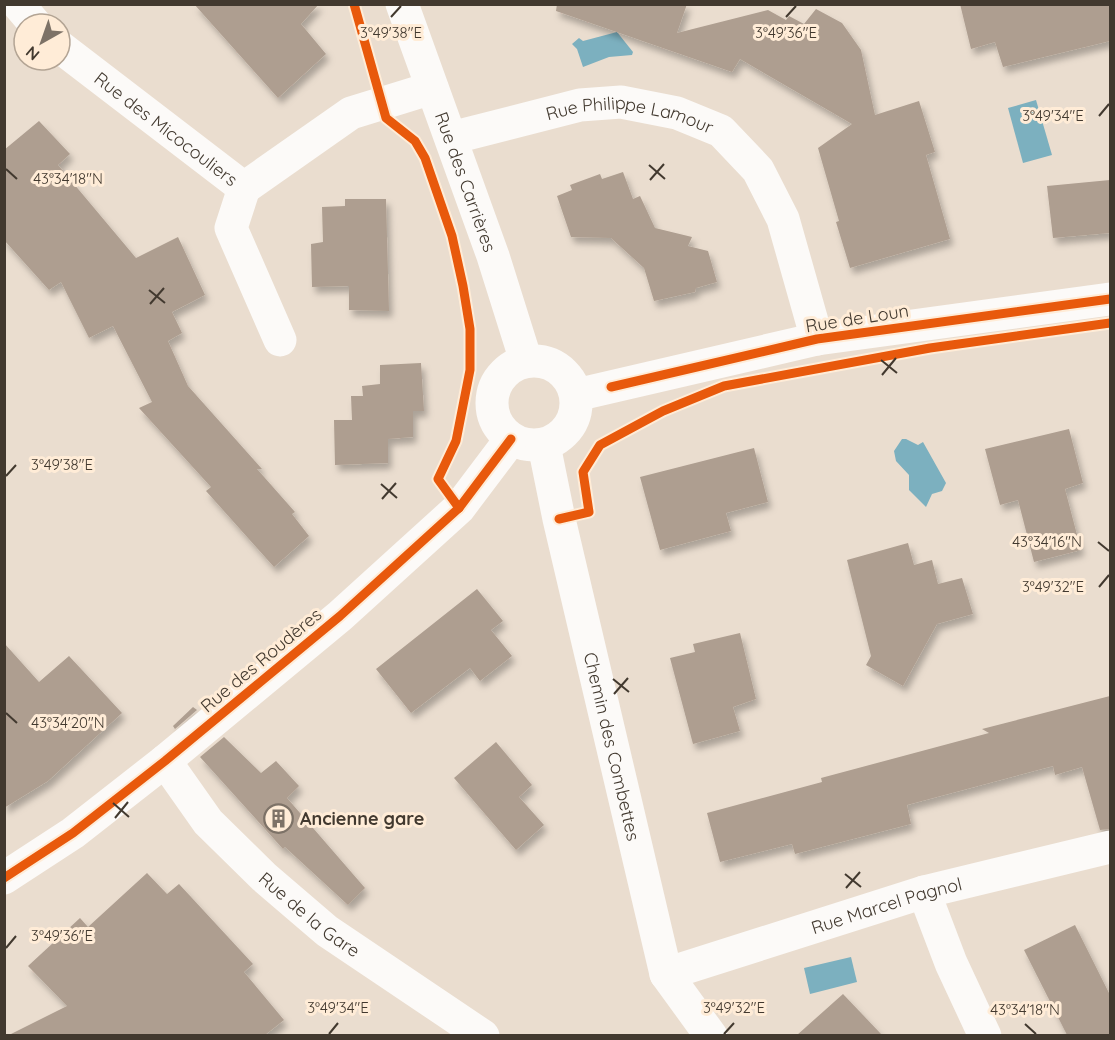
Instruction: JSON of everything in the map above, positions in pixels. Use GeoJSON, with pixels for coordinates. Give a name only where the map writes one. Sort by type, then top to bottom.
{"type":"FeatureCollection","features":[{"type":"Feature","properties":{"kind":"street","name":"Rue des Carrières"},"geometry":{"type":"LineString","coordinates":[[402,4],[493,256],[526,361]]}},
{"type":"Feature","properties":{"kind":"street","name":"Rue des Micocouliers"},"geometry":{"type":"LineString","coordinates":[[72,56],[244,188]]}},
{"type":"Feature","properties":{"kind":"street","name":"Rue des Micocouliers"},"geometry":{"type":"LineString","coordinates":[[280,340],[231,228],[244,188],[351,112],[432,88]]}},
{"type":"Feature","properties":{"kind":"street","name":"Rue Philippe Lamour"},"geometry":{"type":"LineString","coordinates":[[451,138],[580,105],[621,102],[677,112],[721,131],[758,170],[783,219],[817,339]]}},
{"type":"Feature","properties":{"kind":"street","name":"Rue de Loun"},"geometry":{"type":"LineString","coordinates":[[576,395],[817,339],[1110,299]]}},
{"type":"Feature","properties":{"kind":"street"},"geometry":{"type":"LineString","coordinates":[[526,361],[543,361],[558,368],[570,379],[576,395],[576,411],[571,426],[559,438],[544,445],[527,445],[511,439],[499,427],[492,412],[492,395],[499,380],[511,367],[526,361]]}},
{"type":"Feature","properties":{"kind":"street","name":"Rue des Roudères"},"geometry":{"type":"LineString","coordinates":[[4,878],[73,833],[165,761],[340,616],[459,508],[511,439]]}},
{"type":"Feature","properties":{"kind":"street","name":"Chemin des Combettes"},"geometry":{"type":"LineString","coordinates":[[544,445],[559,519],[666,974],[711,1035]]}},
{"type":"Feature","properties":{"kind":"street","name":"Rue de la Gare"},"geometry":{"type":"LineString","coordinates":[[165,761],[208,822],[264,877],[327,931],[483,1035]]}},
{"type":"Feature","properties":{"kind":"street","name":"Rue Marcel Pagnol"},"geometry":{"type":"LineString","coordinates":[[666,974],[924,892],[1110,848]]}},
{"type":"Feature","properties":{"kind":"street"},"geometry":{"type":"LineString","coordinates":[[924,892],[951,963],[985,1035]]}},
{"type":"Feature","properties":{"kind":"water"},"geometry":{"type":"Polygon","coordinates":[[[617,32],[633,52],[632,55],[609,57],[583,67],[577,49],[572,44],[579,38],[583,41],[617,32]]]}},
{"type":"Feature","properties":{"kind":"water"},"geometry":{"type":"Polygon","coordinates":[[[1036,100],[1052,155],[1023,163],[1008,108],[1036,100]]]}},
{"type":"Feature","properties":{"kind":"water"},"geometry":{"type":"Polygon","coordinates":[[[902,439],[918,445],[923,442],[946,483],[942,491],[932,494],[926,507],[909,490],[909,475],[896,461],[894,451],[902,439]]]}},
{"type":"Feature","properties":{"kind":"water"},"geometry":{"type":"Polygon","coordinates":[[[851,957],[857,982],[810,994],[804,968],[851,957]]]}},
{"type":"Feature","properties":{"kind":"building"},"geometry":{"type":"Polygon","coordinates":[[[194,4],[319,4],[301,24],[326,54],[278,98],[194,4]]]}},
{"type":"Feature","properties":{"kind":"building"},"geometry":{"type":"Polygon","coordinates":[[[557,4],[687,4],[677,33],[768,10],[786,20],[789,16],[804,24],[816,9],[842,23],[861,50],[875,115],[919,101],[935,152],[926,155],[950,239],[850,268],[818,148],[852,124],[740,59],[732,72],[556,11],[557,4]]]}},
{"type":"Feature","properties":{"kind":"building"},"geometry":{"type":"Polygon","coordinates":[[[960,4],[1110,4],[1110,41],[1003,67],[995,42],[971,49],[960,4]]]}},
{"type":"Feature","properties":{"kind":"building"},"geometry":{"type":"Polygon","coordinates":[[[39,121],[70,154],[58,165],[136,258],[178,237],[205,295],[172,312],[182,333],[168,341],[188,386],[262,469],[257,469],[295,512],[292,514],[309,536],[274,567],[206,491],[211,487],[139,408],[152,402],[113,326],[89,338],[61,282],[49,290],[4,240],[4,150],[39,121]]]}},
{"type":"Feature","properties":{"kind":"building"},"geometry":{"type":"Polygon","coordinates":[[[623,172],[633,199],[640,196],[655,228],[692,237],[688,246],[708,251],[717,282],[696,288],[695,292],[654,301],[644,268],[611,238],[571,237],[557,196],[572,190],[570,185],[600,174],[602,179],[623,172]]]}},
{"type":"Feature","properties":{"kind":"building"},"geometry":{"type":"Polygon","coordinates":[[[1110,180],[1110,233],[1053,238],[1047,186],[1110,180]]]}},
{"type":"Feature","properties":{"kind":"building"},"geometry":{"type":"Polygon","coordinates":[[[345,199],[386,199],[389,311],[349,310],[349,286],[312,287],[311,244],[323,242],[322,207],[345,206],[345,199]]]}},
{"type":"Feature","properties":{"kind":"building"},"geometry":{"type":"Polygon","coordinates":[[[421,363],[424,411],[413,411],[413,437],[388,439],[388,463],[335,465],[334,420],[352,420],[351,396],[363,396],[362,386],[380,384],[380,365],[421,363]]]}},
{"type":"Feature","properties":{"kind":"building"},"geometry":{"type":"Polygon","coordinates":[[[1069,429],[1083,483],[1065,489],[1081,550],[1034,562],[1018,500],[1000,505],[985,449],[1069,429]]]}},
{"type":"Feature","properties":{"kind":"building"},"geometry":{"type":"Polygon","coordinates":[[[754,448],[768,502],[726,513],[731,531],[660,550],[640,477],[754,448]]]}},
{"type":"Feature","properties":{"kind":"building"},"geometry":{"type":"Polygon","coordinates":[[[908,543],[914,565],[932,560],[938,584],[962,578],[973,614],[937,624],[903,686],[866,665],[871,656],[847,560],[908,543]]]}},
{"type":"Feature","properties":{"kind":"building"},"geometry":{"type":"Polygon","coordinates":[[[477,589],[503,621],[491,630],[512,656],[480,681],[470,668],[411,713],[376,669],[477,589]]]}},
{"type":"Feature","properties":{"kind":"building"},"geometry":{"type":"Polygon","coordinates":[[[740,633],[756,699],[733,707],[740,731],[693,744],[670,658],[695,652],[693,644],[740,633]]]}},
{"type":"Feature","properties":{"kind":"building"},"geometry":{"type":"Polygon","coordinates":[[[4,643],[39,682],[69,656],[122,713],[48,781],[4,808],[4,643]]]}},
{"type":"Feature","properties":{"kind":"building"},"geometry":{"type":"Polygon","coordinates":[[[1110,696],[1110,829],[1100,830],[1082,767],[1055,775],[1053,766],[907,805],[911,824],[795,854],[792,844],[720,862],[707,813],[822,782],[821,778],[989,733],[982,729],[1110,696]]]}},
{"type":"Feature","properties":{"kind":"building"},"geometry":{"type":"Polygon","coordinates":[[[193,707],[197,710],[175,729],[173,726],[193,707]]]}},
{"type":"Feature","properties":{"kind":"building","name":"Ancienne gare"},"geometry":{"type":"Polygon","coordinates":[[[224,737],[261,773],[276,761],[299,786],[287,798],[365,888],[348,905],[285,847],[283,849],[200,757],[224,737]]]}},
{"type":"Feature","properties":{"kind":"building"},"geometry":{"type":"Polygon","coordinates":[[[496,742],[532,785],[519,797],[544,825],[516,850],[454,778],[496,742]]]}},
{"type":"Feature","properties":{"kind":"building"},"geometry":{"type":"Polygon","coordinates":[[[147,873],[167,894],[179,884],[253,964],[244,972],[284,1020],[265,1035],[9,1035],[67,1006],[28,966],[80,918],[88,927],[147,873]]]}},
{"type":"Feature","properties":{"kind":"building"},"geometry":{"type":"Polygon","coordinates":[[[1075,925],[1110,995],[1110,1035],[1067,1035],[1024,950],[1075,925]]]}},
{"type":"Feature","properties":{"kind":"building"},"geometry":{"type":"Polygon","coordinates":[[[843,994],[882,1035],[797,1035],[843,994]]]}},
{"type":"Feature","properties":{"kind":"cycle path"},"geometry":{"type":"LineString","coordinates":[[354,4],[386,118],[415,141],[425,158],[452,236],[463,286],[470,329],[470,370],[456,441],[438,479],[459,508]]}},
{"type":"Feature","properties":{"kind":"cycle path"},"geometry":{"type":"LineString","coordinates":[[611,387],[817,339],[1110,299]]}},
{"type":"Feature","properties":{"kind":"cycle path"},"geometry":{"type":"LineString","coordinates":[[559,519],[589,512],[583,472],[600,445],[663,411],[724,386],[930,348],[1110,323]]}},
{"type":"Feature","properties":{"kind":"cycle path"},"geometry":{"type":"LineString","coordinates":[[4,878],[73,833],[165,761],[340,616],[459,508],[511,439]]}},
{"type":"Feature","properties":{"kind":"place","name":"Ancienne gare"},"geometry":{"type":"Point","coordinates":[279,818]}}]}
